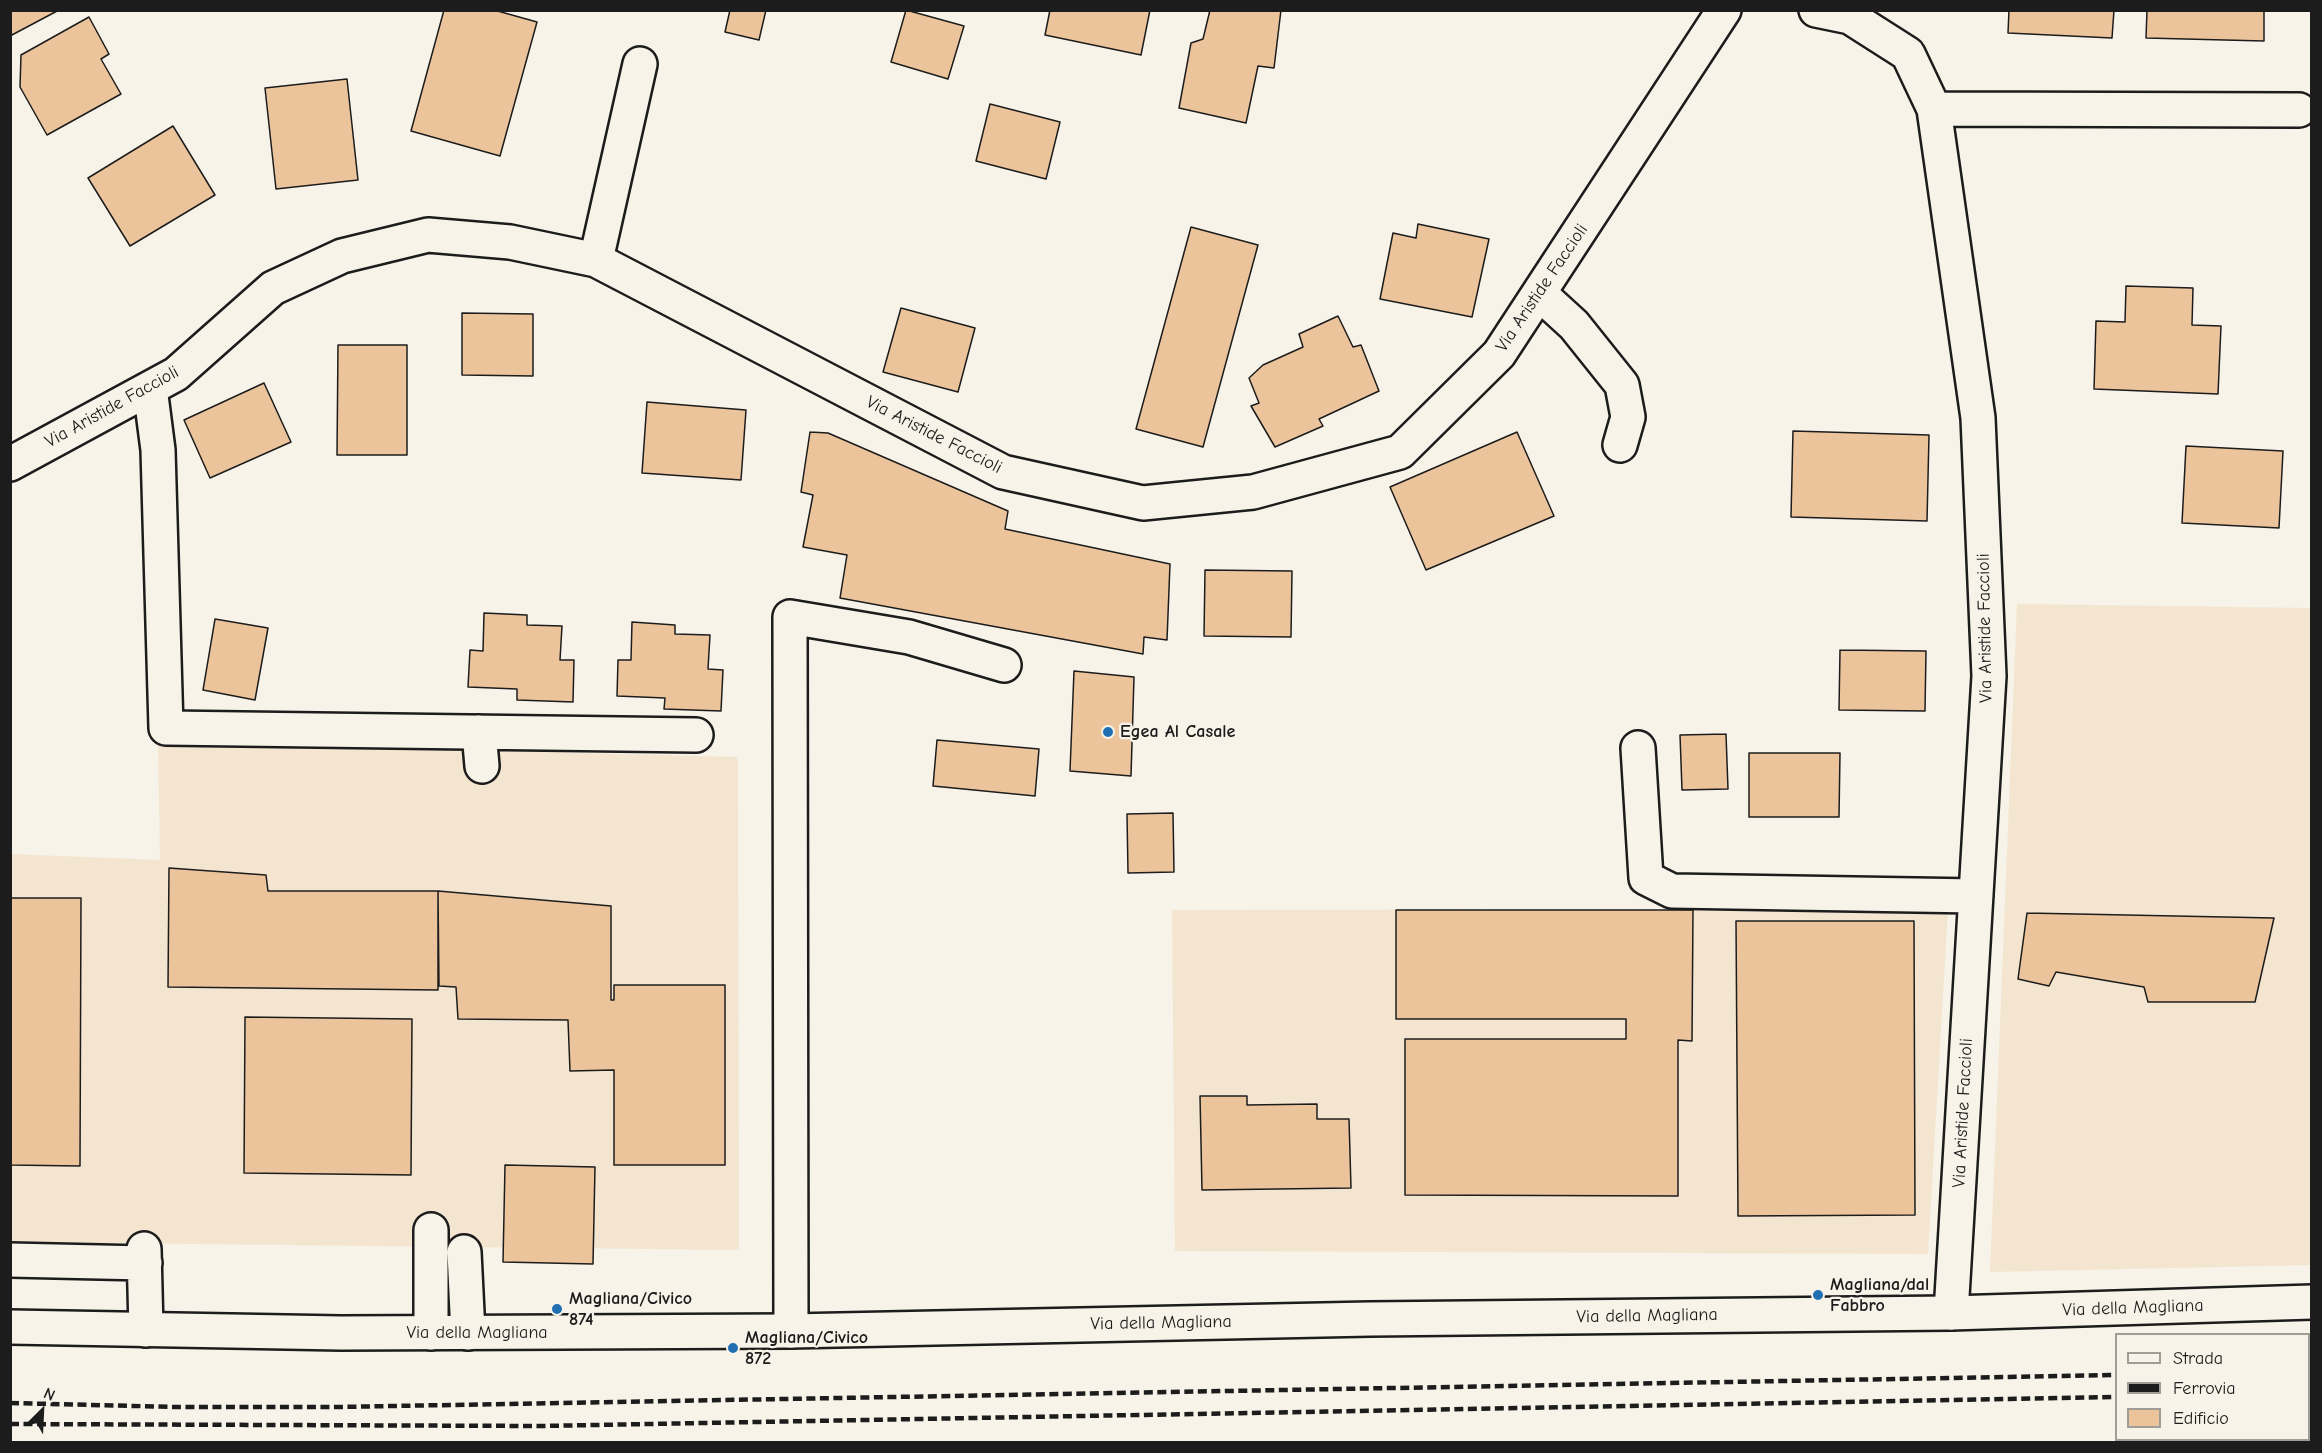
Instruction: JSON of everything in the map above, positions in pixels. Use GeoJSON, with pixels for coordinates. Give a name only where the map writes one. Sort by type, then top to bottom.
{"type":"FeatureCollection","features":[{"type":"Feature","properties":{"kind":"street","name":"Via Aristide Faccioli"},"geometry":{"type":"LineString","coordinates":[[10,464],[176,374],[273,288],[342,256],[428,235],[510,242],[596,260],[1003,472],[1143,503],[1253,492],[1400,452],[1499,354],[1724,10]]}},
{"type":"Feature","properties":{"kind":"street","name":"Via Aristide Faccioli"},"geometry":{"type":"LineString","coordinates":[[1816,10],[1850,17],[1908,54],[1934,109],[1978,418],[1989,676],[1951,1313]]}},
{"type":"Feature","properties":{"kind":"street"},"geometry":{"type":"LineString","coordinates":[[596,260],[640,64]]}},
{"type":"Feature","properties":{"kind":"street"},"geometry":{"type":"LineString","coordinates":[[1934,109],[2299,110]]}},
{"type":"Feature","properties":{"kind":"street"},"geometry":{"type":"LineString","coordinates":[[1539,293],[1574,326],[1622,385],[1628,417],[1620,445]]}},
{"type":"Feature","properties":{"kind":"street"},"geometry":{"type":"LineString","coordinates":[[150,388],[158,450],[166,728],[479,732],[638,745],[696,735]]}},
{"type":"Feature","properties":{"kind":"street"},"geometry":{"type":"LineString","coordinates":[[791,1331],[790,617],[909,637],[1005,665]]}},
{"type":"Feature","properties":{"kind":"street"},"geometry":{"type":"LineString","coordinates":[[479,732],[482,766]]}},
{"type":"Feature","properties":{"kind":"street"},"geometry":{"type":"LineString","coordinates":[[1638,748],[1646,878],[1672,891],[1976,896]]}},
{"type":"Feature","properties":{"kind":"street"},"geometry":{"type":"LineString","coordinates":[[430,1230],[431,1333]]}},
{"type":"Feature","properties":{"kind":"street"},"geometry":{"type":"LineString","coordinates":[[464,1252],[468,1333]]}},
{"type":"Feature","properties":{"kind":"street"},"geometry":{"type":"LineString","coordinates":[[10,1260],[144,1256],[146,1330]]}},
{"type":"Feature","properties":{"kind":"street","name":"Via della Magliana"},"geometry":{"type":"LineString","coordinates":[[10,1327],[431,1333],[791,1331],[1358,1319],[1951,1313],[2312,1302]]}},
{"type":"Feature","properties":{"kind":"shaded area"},"geometry":{"type":"Polygon","coordinates":[[[2017,604],[2311,608],[2311,1265],[1990,1272],[2017,604]]]}},
{"type":"Feature","properties":{"kind":"shaded area"},"geometry":{"type":"Polygon","coordinates":[[[158,742],[738,757],[739,1250],[11,1242],[11,854],[160,860],[158,742]]]}},
{"type":"Feature","properties":{"kind":"shaded area"},"geometry":{"type":"Polygon","coordinates":[[[1948,909],[1928,1254],[1175,1251],[1172,910],[1948,909]]]}},
{"type":"Feature","properties":{"kind":"building"},"geometry":{"type":"Polygon","coordinates":[[[10,10],[59,10],[10,36],[10,10]]]}},
{"type":"Feature","properties":{"kind":"building"},"geometry":{"type":"Polygon","coordinates":[[[444,10],[494,10],[537,22],[500,156],[411,131],[444,10]]]}},
{"type":"Feature","properties":{"kind":"building"},"geometry":{"type":"Polygon","coordinates":[[[730,10],[766,10],[759,40],[725,32],[730,10]]]}},
{"type":"Feature","properties":{"kind":"building"},"geometry":{"type":"Polygon","coordinates":[[[906,10],[964,26],[948,79],[891,62],[906,10]]]}},
{"type":"Feature","properties":{"kind":"building"},"geometry":{"type":"Polygon","coordinates":[[[1050,10],[1150,10],[1141,55],[1045,35],[1050,10]]]}},
{"type":"Feature","properties":{"kind":"building"},"geometry":{"type":"Polygon","coordinates":[[[1210,10],[1281,10],[1274,68],[1258,66],[1246,123],[1179,108],[1191,43],[1203,39],[1210,10]]]}},
{"type":"Feature","properties":{"kind":"building"},"geometry":{"type":"Polygon","coordinates":[[[2009,10],[2114,10],[2112,38],[2008,33],[2009,10]]]}},
{"type":"Feature","properties":{"kind":"building"},"geometry":{"type":"Polygon","coordinates":[[[2147,10],[2264,10],[2264,41],[2146,38],[2147,10]]]}},
{"type":"Feature","properties":{"kind":"building"},"geometry":{"type":"Polygon","coordinates":[[[89,17],[109,54],[101,59],[121,94],[47,135],[20,87],[21,55],[89,17]]]}},
{"type":"Feature","properties":{"kind":"building"},"geometry":{"type":"Polygon","coordinates":[[[347,79],[358,180],[276,189],[265,88],[347,79]]]}},
{"type":"Feature","properties":{"kind":"building"},"geometry":{"type":"Polygon","coordinates":[[[990,104],[1060,122],[1046,179],[976,161],[990,104]]]}},
{"type":"Feature","properties":{"kind":"building"},"geometry":{"type":"Polygon","coordinates":[[[173,126],[215,195],[130,246],[88,178],[173,126]]]}},
{"type":"Feature","properties":{"kind":"building"},"geometry":{"type":"Polygon","coordinates":[[[1418,224],[1489,239],[1472,317],[1380,299],[1393,233],[1416,238],[1418,224]]]}},
{"type":"Feature","properties":{"kind":"building"},"geometry":{"type":"Polygon","coordinates":[[[1191,227],[1258,245],[1203,447],[1136,429],[1191,227]]]}},
{"type":"Feature","properties":{"kind":"building"},"geometry":{"type":"Polygon","coordinates":[[[2126,286],[2193,288],[2192,325],[2221,326],[2218,394],[2094,389],[2096,321],[2125,322],[2126,286]]]}},
{"type":"Feature","properties":{"kind":"building"},"geometry":{"type":"Polygon","coordinates":[[[901,308],[975,328],[958,392],[883,372],[901,308]]]}},
{"type":"Feature","properties":{"kind":"building"},"geometry":{"type":"Polygon","coordinates":[[[462,313],[533,314],[533,376],[462,375],[462,313]]]}},
{"type":"Feature","properties":{"kind":"building"},"geometry":{"type":"Polygon","coordinates":[[[1338,316],[1353,347],[1361,345],[1379,391],[1319,419],[1323,426],[1275,447],[1251,406],[1259,403],[1249,378],[1263,365],[1303,347],[1299,334],[1338,316]]]}},
{"type":"Feature","properties":{"kind":"building"},"geometry":{"type":"Polygon","coordinates":[[[338,345],[407,345],[407,455],[337,455],[338,345]]]}},
{"type":"Feature","properties":{"kind":"building"},"geometry":{"type":"Polygon","coordinates":[[[264,383],[291,442],[210,478],[184,420],[264,383]]]}},
{"type":"Feature","properties":{"kind":"building"},"geometry":{"type":"Polygon","coordinates":[[[647,402],[746,410],[741,480],[642,473],[647,402]]]}},
{"type":"Feature","properties":{"kind":"building"},"geometry":{"type":"Polygon","coordinates":[[[1793,431],[1929,435],[1927,521],[1791,517],[1793,431]]]}},
{"type":"Feature","properties":{"kind":"building"},"geometry":{"type":"Polygon","coordinates":[[[810,432],[828,433],[1008,511],[1005,529],[1170,564],[1167,640],[1144,637],[1143,654],[840,598],[847,555],[803,547],[813,495],[801,492],[810,432]]]}},
{"type":"Feature","properties":{"kind":"building"},"geometry":{"type":"Polygon","coordinates":[[[1517,432],[1554,516],[1426,570],[1390,487],[1517,432]]]}},
{"type":"Feature","properties":{"kind":"building"},"geometry":{"type":"Polygon","coordinates":[[[2186,446],[2283,451],[2279,528],[2182,523],[2186,446]]]}},
{"type":"Feature","properties":{"kind":"building"},"geometry":{"type":"Polygon","coordinates":[[[1205,570],[1292,571],[1291,637],[1204,636],[1205,570]]]}},
{"type":"Feature","properties":{"kind":"building"},"geometry":{"type":"Polygon","coordinates":[[[484,613],[527,615],[527,625],[562,626],[560,660],[574,660],[573,702],[517,700],[517,689],[468,687],[470,650],[483,651],[484,613]]]}},
{"type":"Feature","properties":{"kind":"building"},"geometry":{"type":"Polygon","coordinates":[[[215,619],[268,628],[255,700],[203,690],[215,619]]]}},
{"type":"Feature","properties":{"kind":"building"},"geometry":{"type":"Polygon","coordinates":[[[632,622],[675,625],[675,634],[710,635],[708,669],[723,670],[721,711],[664,709],[665,698],[617,696],[618,660],[631,660],[632,622]]]}},
{"type":"Feature","properties":{"kind":"building"},"geometry":{"type":"Polygon","coordinates":[[[1840,650],[1926,651],[1925,711],[1839,710],[1840,650]]]}},
{"type":"Feature","properties":{"kind":"building"},"geometry":{"type":"Polygon","coordinates":[[[1074,671],[1134,677],[1131,776],[1070,771],[1074,671]]]}},
{"type":"Feature","properties":{"kind":"building"},"geometry":{"type":"Polygon","coordinates":[[[1726,734],[1728,789],[1682,790],[1680,735],[1726,734]]]}},
{"type":"Feature","properties":{"kind":"building"},"geometry":{"type":"Polygon","coordinates":[[[937,740],[1039,749],[1035,796],[933,786],[937,740]]]}},
{"type":"Feature","properties":{"kind":"building"},"geometry":{"type":"Polygon","coordinates":[[[1749,753],[1840,753],[1839,817],[1749,817],[1749,753]]]}},
{"type":"Feature","properties":{"kind":"building"},"geometry":{"type":"Polygon","coordinates":[[[1173,813],[1174,872],[1128,873],[1127,814],[1173,813]]]}},
{"type":"Feature","properties":{"kind":"building"},"geometry":{"type":"Polygon","coordinates":[[[169,868],[266,875],[268,891],[438,891],[438,990],[168,987],[169,868]]]}},
{"type":"Feature","properties":{"kind":"building"},"geometry":{"type":"Polygon","coordinates":[[[438,891],[611,906],[611,1000],[614,1000],[614,985],[725,985],[725,1165],[614,1165],[614,1070],[570,1071],[568,1020],[458,1019],[456,987],[439,986],[438,891]]]}},
{"type":"Feature","properties":{"kind":"building"},"geometry":{"type":"Polygon","coordinates":[[[10,898],[81,898],[80,1166],[10,1165],[10,898]]]}},
{"type":"Feature","properties":{"kind":"building"},"geometry":{"type":"Polygon","coordinates":[[[1396,910],[1693,910],[1692,1041],[1678,1040],[1678,1196],[1405,1195],[1405,1039],[1626,1039],[1626,1019],[1396,1019],[1396,910]]]}},
{"type":"Feature","properties":{"kind":"building"},"geometry":{"type":"Polygon","coordinates":[[[2027,913],[2274,918],[2255,1002],[2148,1002],[2144,987],[2056,972],[2049,986],[2018,979],[2027,913]]]}},
{"type":"Feature","properties":{"kind":"building"},"geometry":{"type":"Polygon","coordinates":[[[1736,921],[1914,921],[1915,1215],[1738,1216],[1736,921]]]}},
{"type":"Feature","properties":{"kind":"building"},"geometry":{"type":"Polygon","coordinates":[[[245,1017],[412,1019],[411,1175],[244,1173],[245,1017]]]}},
{"type":"Feature","properties":{"kind":"building"},"geometry":{"type":"Polygon","coordinates":[[[1200,1096],[1247,1096],[1247,1105],[1317,1104],[1317,1119],[1349,1119],[1351,1188],[1202,1190],[1200,1096]]]}},
{"type":"Feature","properties":{"kind":"building"},"geometry":{"type":"Polygon","coordinates":[[[505,1165],[595,1167],[593,1264],[503,1262],[505,1165]]]}},
{"type":"Feature","properties":{"kind":"railway"},"geometry":{"type":"LineString","coordinates":[[10,1403],[177,1407],[338,1407],[2115,1375]]}},
{"type":"Feature","properties":{"kind":"railway"},"geometry":{"type":"LineString","coordinates":[[10,1424],[539,1426],[2115,1397]]}},
{"type":"Feature","properties":{"kind":"place","name":"Egea Al Casale"},"geometry":{"type":"Point","coordinates":[1108,732]}},
{"type":"Feature","properties":{"kind":"place","name":"Magliana/dal Fabbro"},"geometry":{"type":"Point","coordinates":[1818,1295]}},
{"type":"Feature","properties":{"kind":"place","name":"Magliana/Civico 874"},"geometry":{"type":"Point","coordinates":[557,1309]}},
{"type":"Feature","properties":{"kind":"place","name":"Magliana/Civico 872"},"geometry":{"type":"Point","coordinates":[733,1348]}}]}
